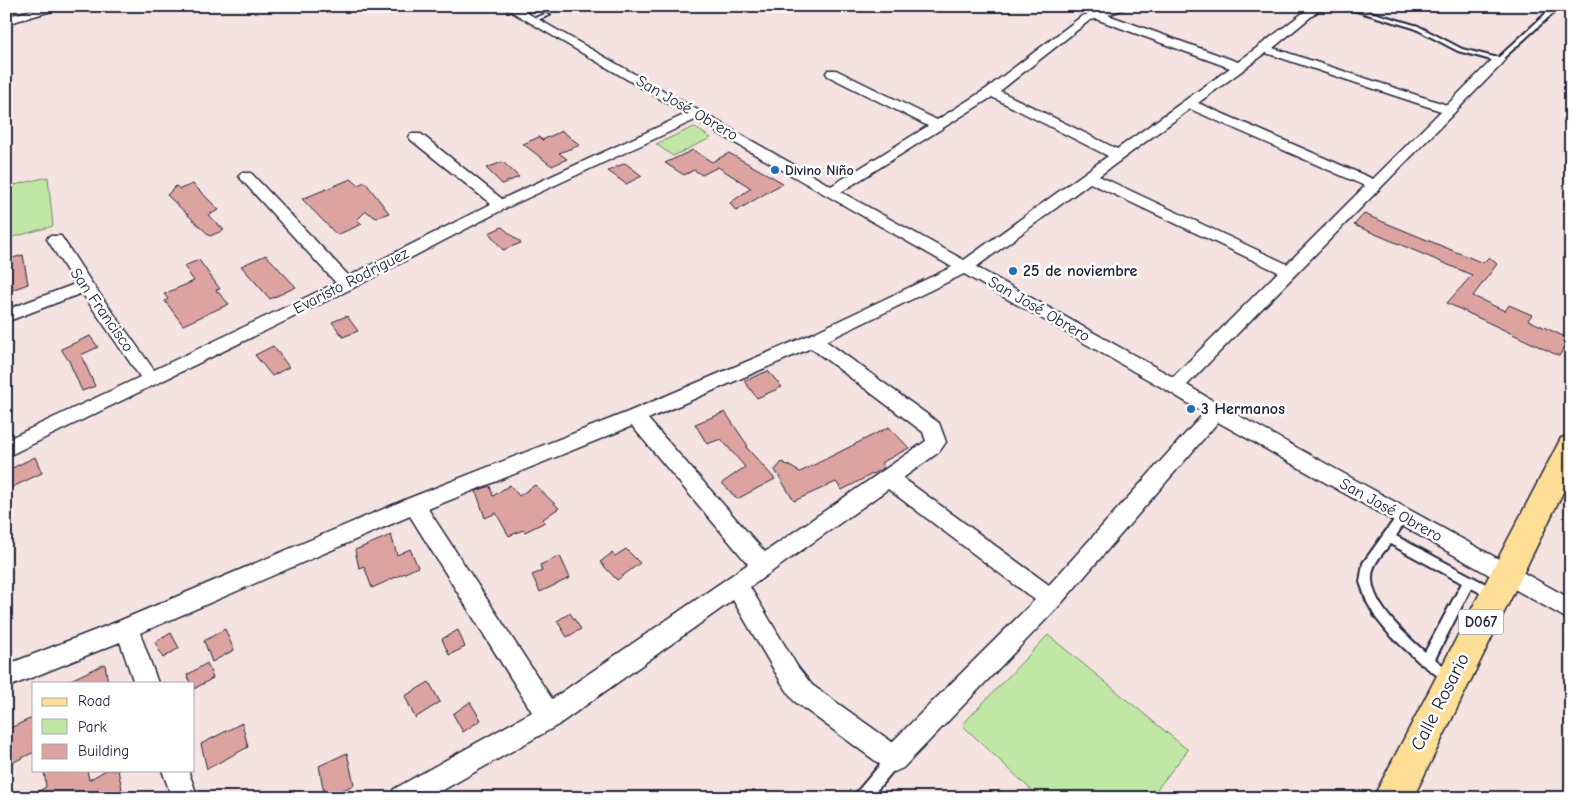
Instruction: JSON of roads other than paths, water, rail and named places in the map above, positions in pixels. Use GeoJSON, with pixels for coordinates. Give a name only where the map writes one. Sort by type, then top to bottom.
{"type":"FeatureCollection","features":[{"type":"Feature","properties":{"kind":"main road","name":"Calle Rosario"},"geometry":{"type":"LineString","coordinates":[[1392,798],[1439,670],[1571,446]]}},
{"type":"Feature","properties":{"kind":"street"},"geometry":{"type":"LineString","coordinates":[[6,21],[58,6]]}},
{"type":"Feature","properties":{"kind":"street"},"geometry":{"type":"LineString","coordinates":[[831,192],[991,92],[1086,18],[1126,6]]}},
{"type":"Feature","properties":{"kind":"street"},"geometry":{"type":"LineString","coordinates":[[6,676],[127,628],[414,505],[635,417],[813,340],[965,267],[1240,67],[1319,6]]}},
{"type":"Feature","properties":{"kind":"street","name":"San José Obrero"},"geometry":{"type":"LineString","coordinates":[[511,8],[540,18],[697,114],[831,192],[1175,386],[1216,412],[1403,516],[1490,583],[1571,611]]}},
{"type":"Feature","properties":{"kind":"street"},"geometry":{"type":"LineString","coordinates":[[1097,15],[1240,67]]}},
{"type":"Feature","properties":{"kind":"street"},"geometry":{"type":"LineString","coordinates":[[1264,49],[1450,110]]}},
{"type":"Feature","properties":{"kind":"street"},"geometry":{"type":"LineString","coordinates":[[1175,386],[1499,60]]}},
{"type":"Feature","properties":{"kind":"street"},"geometry":{"type":"LineString","coordinates":[[832,73],[939,126]]}},
{"type":"Feature","properties":{"kind":"street"},"geometry":{"type":"LineString","coordinates":[[991,92],[1118,156]]}},
{"type":"Feature","properties":{"kind":"street"},"geometry":{"type":"LineString","coordinates":[[1189,104],[1374,185]]}},
{"type":"Feature","properties":{"kind":"street","name":"Evaristo Rodriguez"},"geometry":{"type":"LineString","coordinates":[[6,449],[347,284],[501,205],[697,114]]}},
{"type":"Feature","properties":{"kind":"street"},"geometry":{"type":"LineString","coordinates":[[416,137],[501,205]]}},
{"type":"Feature","properties":{"kind":"street"},"geometry":{"type":"LineString","coordinates":[[246,176],[347,284]]}},
{"type":"Feature","properties":{"kind":"street"},"geometry":{"type":"LineString","coordinates":[[1089,177],[1288,272]]}},
{"type":"Feature","properties":{"kind":"street","name":"San Francisco"},"geometry":{"type":"LineString","coordinates":[[55,239],[84,286],[151,379]]}},
{"type":"Feature","properties":{"kind":"street"},"geometry":{"type":"LineString","coordinates":[[6,316],[84,286]]}},
{"type":"Feature","properties":{"kind":"street"},"geometry":{"type":"LineString","coordinates":[[403,798],[549,716],[737,586],[887,477],[932,448],[936,442],[932,428],[813,340]]}},
{"type":"Feature","properties":{"kind":"street"},"geometry":{"type":"LineString","coordinates":[[737,586],[788,674],[803,693],[894,759],[1051,599],[1216,412]]}},
{"type":"Feature","properties":{"kind":"street"},"geometry":{"type":"LineString","coordinates":[[635,417],[763,566]]}},
{"type":"Feature","properties":{"kind":"street"},"geometry":{"type":"LineString","coordinates":[[887,477],[1051,599]]}},
{"type":"Feature","properties":{"kind":"street"},"geometry":{"type":"LineString","coordinates":[[414,505],[549,716]]}},
{"type":"Feature","properties":{"kind":"street"},"geometry":{"type":"LineString","coordinates":[[127,628],[146,682]]}},
{"type":"Feature","properties":{"kind":"street"},"geometry":{"type":"LineString","coordinates":[[176,772],[185,798]]}},
{"type":"Feature","properties":{"kind":"lane"},"geometry":{"type":"LineString","coordinates":[[511,8],[546,6]]}},
{"type":"Feature","properties":{"kind":"lane"},"geometry":{"type":"LineString","coordinates":[[1343,6],[1416,27],[1460,50],[1499,60],[1558,6]]}},
{"type":"Feature","properties":{"kind":"lane"},"geometry":{"type":"LineString","coordinates":[[1403,516],[1367,567],[1364,576],[1367,590],[1390,627],[1439,670]]}},
{"type":"Feature","properties":{"kind":"lane"},"geometry":{"type":"LineString","coordinates":[[1388,537],[1490,583]]}},
{"type":"Feature","properties":{"kind":"lane"},"geometry":{"type":"LineString","coordinates":[[861,798],[894,759]]}},
{"type":"Feature","properties":{"kind":"place","name":"Divino Niño"},"geometry":{"type":"Point","coordinates":[775,170]}},
{"type":"Feature","properties":{"kind":"place","name":"25 de noviembre"},"geometry":{"type":"Point","coordinates":[1013,271]}},
{"type":"Feature","properties":{"kind":"place","name":"3 Hermanos"},"geometry":{"type":"Point","coordinates":[1191,409]}}]}
